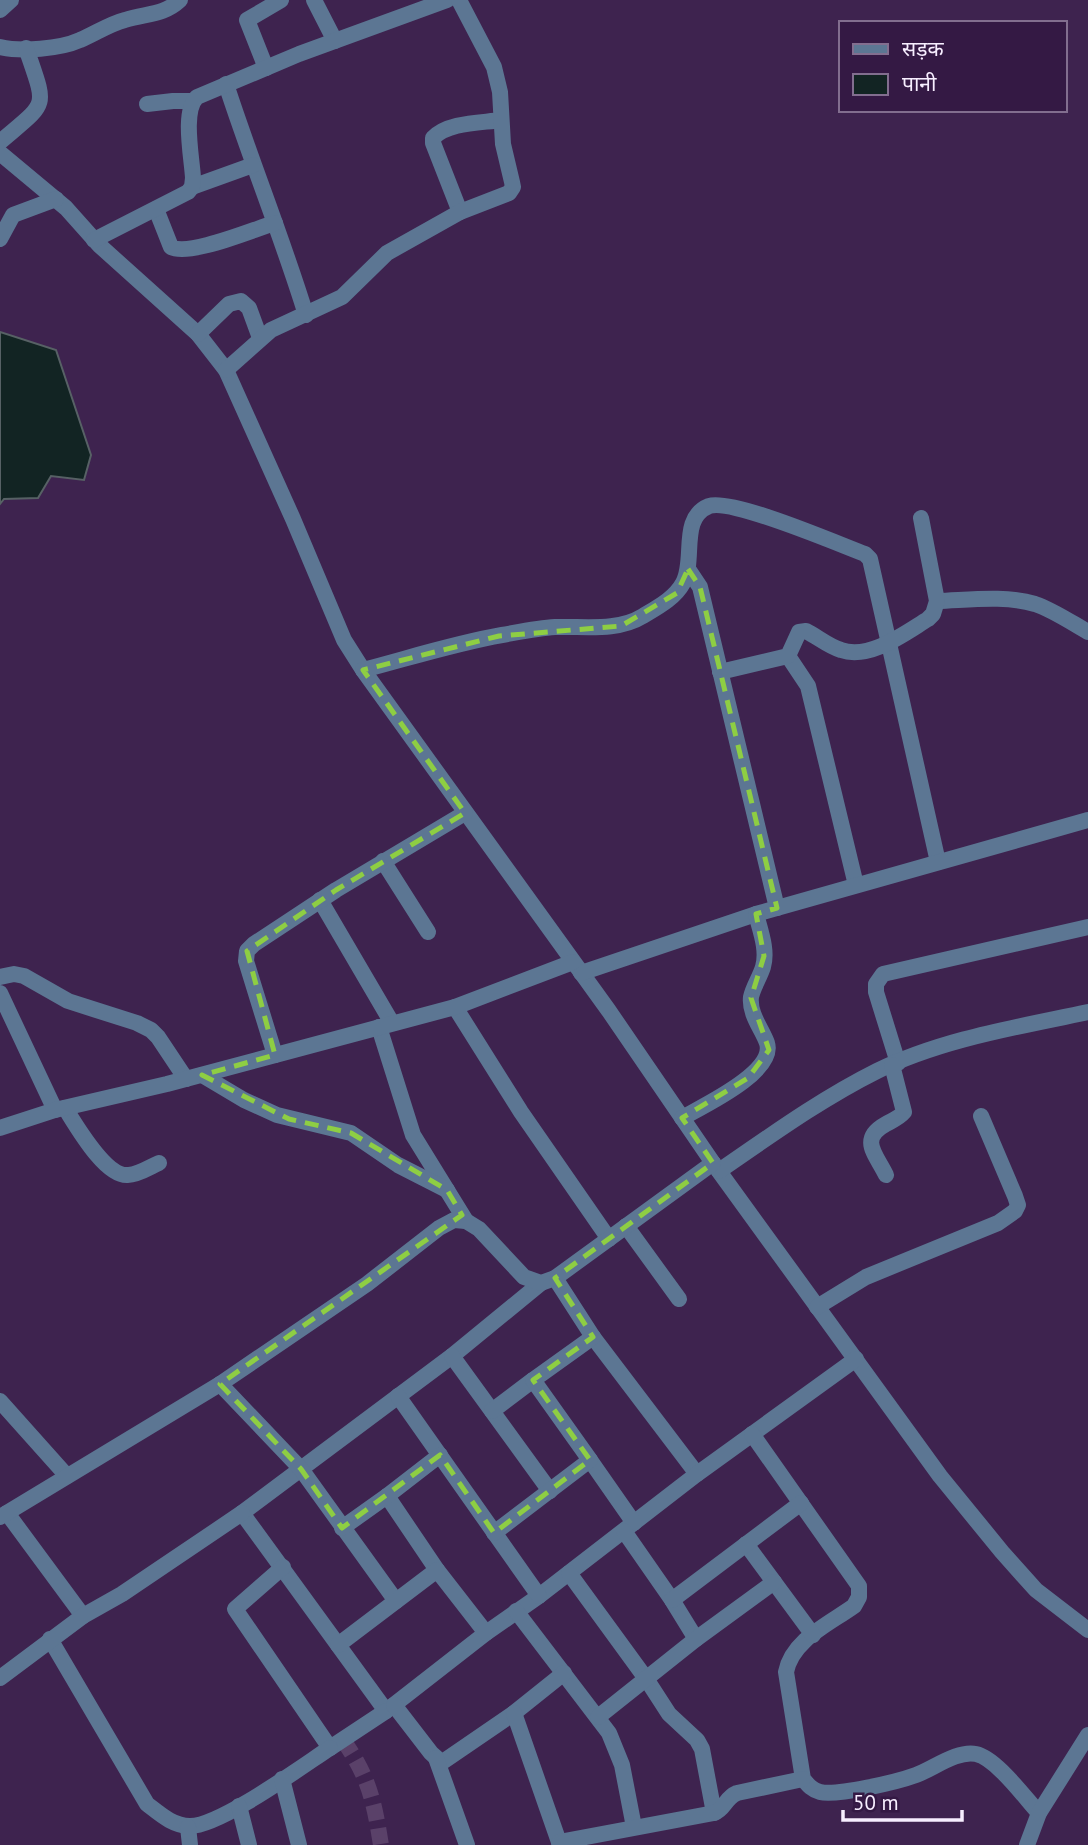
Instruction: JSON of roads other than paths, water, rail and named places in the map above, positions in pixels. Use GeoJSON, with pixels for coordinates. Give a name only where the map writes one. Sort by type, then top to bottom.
{"type":"FeatureCollection","features":[{"type":"Feature","properties":{"kind":"street"},"geometry":{"type":"LineString","coordinates":[[0,10],[11,0]]}},
{"type":"Feature","properties":{"kind":"street"},"geometry":{"type":"LineString","coordinates":[[0,47],[26,48],[72,43],[123,20],[150,16],[170,9],[180,0]]}},
{"type":"Feature","properties":{"kind":"street"},"geometry":{"type":"LineString","coordinates":[[266,68],[247,20],[281,0]]}},
{"type":"Feature","properties":{"kind":"street"},"geometry":{"type":"LineString","coordinates":[[314,0],[335,41]]}},
{"type":"Feature","properties":{"kind":"street"},"geometry":{"type":"LineString","coordinates":[[147,104],[192,102],[226,84],[266,68],[447,0]]}},
{"type":"Feature","properties":{"kind":"street"},"geometry":{"type":"LineString","coordinates":[[226,370],[271,330],[342,297],[387,253],[460,212],[509,193],[513,187],[503,144],[494,67],[458,0]]}},
{"type":"Feature","properties":{"kind":"street"},"geometry":{"type":"LineString","coordinates":[[0,142],[32,115],[41,100],[41,91],[26,48]]}},
{"type":"Feature","properties":{"kind":"street"},"geometry":{"type":"LineString","coordinates":[[226,84],[253,165],[287,251],[306,315]]}},
{"type":"Feature","properties":{"kind":"street"},"geometry":{"type":"LineString","coordinates":[[192,102],[188,118],[192,187]]}},
{"type":"Feature","properties":{"kind":"street"},"geometry":{"type":"LineString","coordinates":[[460,212],[433,138],[438,133],[455,127],[501,120]]}},
{"type":"Feature","properties":{"kind":"street"},"geometry":{"type":"LineString","coordinates":[[0,153],[56,200],[94,240],[198,334],[226,370],[288,506],[344,640],[363,670],[716,1167],[940,1476],[1036,1590],[1088,1630]]}},
{"type":"Feature","properties":{"kind":"street"},"geometry":{"type":"LineString","coordinates":[[94,240],[188,192],[192,187],[253,165]]}},
{"type":"Feature","properties":{"kind":"street"},"geometry":{"type":"LineString","coordinates":[[0,239],[4,221],[20,211],[56,200]]}},
{"type":"Feature","properties":{"kind":"street"},"geometry":{"type":"LineString","coordinates":[[156,209],[171,247],[176,250],[208,244],[275,223]]}},
{"type":"Feature","properties":{"kind":"street"},"geometry":{"type":"LineString","coordinates":[[198,334],[229,304],[241,301],[249,308],[260,338]]}},
{"type":"Feature","properties":{"kind":"street"},"geometry":{"type":"LineString","coordinates":[[363,670],[499,636],[554,627],[621,626],[640,618],[677,593],[684,581],[688,569],[693,521],[710,506],[734,506],[822,537],[865,554],[870,559],[938,862]]}},
{"type":"Feature","properties":{"kind":"street"},"geometry":{"type":"LineString","coordinates":[[789,656],[799,632],[806,631],[845,652],[869,650],[929,619],[937,601],[920,518]]}},
{"type":"Feature","properties":{"kind":"street"},"geometry":{"type":"LineString","coordinates":[[688,569],[700,587],[776,908]]}},
{"type":"Feature","properties":{"kind":"street"},"geometry":{"type":"LineString","coordinates":[[937,601],[1024,601],[1038,605],[1088,632]]}},
{"type":"Feature","properties":{"kind":"street"},"geometry":{"type":"LineString","coordinates":[[720,672],[789,656]]}},
{"type":"Feature","properties":{"kind":"street"},"geometry":{"type":"LineString","coordinates":[[789,656],[808,686],[856,885]]}},
{"type":"Feature","properties":{"kind":"street"},"geometry":{"type":"LineString","coordinates":[[275,1055],[246,961],[247,951],[320,900],[465,813]]}},
{"type":"Feature","properties":{"kind":"street"},"geometry":{"type":"LineString","coordinates":[[0,1128],[60,1109],[186,1079],[455,1007],[776,908],[1088,820]]}},
{"type":"Feature","properties":{"kind":"street"},"geometry":{"type":"LineString","coordinates":[[383,861],[428,932]]}},
{"type":"Feature","properties":{"kind":"street"},"geometry":{"type":"LineString","coordinates":[[320,900],[386,1025],[407,1120],[466,1221]]}},
{"type":"Feature","properties":{"kind":"street"},"geometry":{"type":"LineString","coordinates":[[682,1118],[748,1078],[765,1061],[769,1050],[751,1007],[751,998],[764,966],[756,914]]}},
{"type":"Feature","properties":{"kind":"street"},"geometry":{"type":"LineString","coordinates":[[886,1175],[870,1140],[871,1134],[904,1112],[877,992],[877,984],[883,974],[1088,927]]}},
{"type":"Feature","properties":{"kind":"street"},"geometry":{"type":"LineString","coordinates":[[0,977],[14,974],[24,976],[68,1001],[151,1030],[186,1079]]}},
{"type":"Feature","properties":{"kind":"street"},"geometry":{"type":"LineString","coordinates":[[0,993],[60,1109],[90,1149],[121,1174],[137,1173],[159,1163]]}},
{"type":"Feature","properties":{"kind":"street"},"geometry":{"type":"LineString","coordinates":[[455,1007],[521,1112],[609,1238]]}},
{"type":"Feature","properties":{"kind":"street"},"geometry":{"type":"LineString","coordinates":[[0,1678],[83,1616],[122,1594],[242,1513],[548,1281],[716,1167],[879,1070],[934,1050],[1002,1031],[1088,1012]]}},
{"type":"Feature","properties":{"kind":"street"},"geometry":{"type":"LineString","coordinates":[[202,1074],[244,1100],[277,1115],[351,1133],[398,1165],[447,1190]]}},
{"type":"Feature","properties":{"kind":"street"},"geometry":{"type":"LineString","coordinates":[[817,1307],[866,1277],[998,1223],[1015,1212],[1018,1205],[1016,1196],[981,1116]]}},
{"type":"Feature","properties":{"kind":"street"},"geometry":{"type":"LineString","coordinates":[[83,1616],[3,1515],[220,1384],[367,1284],[439,1228],[454,1220],[466,1221],[479,1229],[524,1277],[548,1281],[697,1474]]}},
{"type":"Feature","properties":{"kind":"street"},"geometry":{"type":"LineString","coordinates":[[626,1226],[678,1299]]}},
{"type":"Feature","properties":{"kind":"street"},"geometry":{"type":"LineString","coordinates":[[492,1411],[593,1337]]}},
{"type":"Feature","properties":{"kind":"street"},"geometry":{"type":"LineString","coordinates":[[452,1356],[550,1491]]}},
{"type":"Feature","properties":{"kind":"street"},"geometry":{"type":"LineString","coordinates":[[50,1639],[148,1804],[167,1820],[188,1827],[214,1822],[390,1708],[697,1474],[856,1359]]}},
{"type":"Feature","properties":{"kind":"street"},"geometry":{"type":"LineString","coordinates":[[533,1380],[590,1460],[696,1639]]}},
{"type":"Feature","properties":{"kind":"street"},"geometry":{"type":"LineString","coordinates":[[220,1384],[301,1469],[396,1601]]}},
{"type":"Feature","properties":{"kind":"street"},"geometry":{"type":"LineString","coordinates":[[398,1396],[538,1596]]}},
{"type":"Feature","properties":{"kind":"street"},"geometry":{"type":"LineString","coordinates":[[0,1401],[67,1476]]}},
{"type":"Feature","properties":{"kind":"street"},"geometry":{"type":"LineString","coordinates":[[752,1434],[859,1586],[859,1597],[854,1606],[791,1655],[786,1672],[803,1779],[810,1788],[820,1792],[834,1792],[918,1775],[960,1756],[976,1754],[992,1763],[1039,1813]]}},
{"type":"Feature","properties":{"kind":"street"},"geometry":{"type":"LineString","coordinates":[[342,1528],[440,1455]]}},
{"type":"Feature","properties":{"kind":"street"},"geometry":{"type":"LineString","coordinates":[[494,1534],[590,1460]]}},
{"type":"Feature","properties":{"kind":"street"},"geometry":{"type":"LineString","coordinates":[[387,1496],[437,1570],[486,1633]]}},
{"type":"Feature","properties":{"kind":"street"},"geometry":{"type":"LineString","coordinates":[[672,1600],[801,1503]]}},
{"type":"Feature","properties":{"kind":"street"},"geometry":{"type":"LineString","coordinates":[[242,1513],[338,1645],[436,1759],[467,1845]]}},
{"type":"Feature","properties":{"kind":"street"},"geometry":{"type":"LineString","coordinates":[[746,1544],[813,1636]]}},
{"type":"Feature","properties":{"kind":"street"},"geometry":{"type":"LineString","coordinates":[[283,1567],[234,1609],[330,1748]]}},
{"type":"Feature","properties":{"kind":"street"},"geometry":{"type":"LineString","coordinates":[[338,1645],[437,1570]]}},
{"type":"Feature","properties":{"kind":"street"},"geometry":{"type":"LineString","coordinates":[[569,1573],[647,1680],[668,1714],[697,1740],[702,1748],[714,1813]]}},
{"type":"Feature","properties":{"kind":"street"},"geometry":{"type":"LineString","coordinates":[[598,1717],[696,1639],[774,1583]]}},
{"type":"Feature","properties":{"kind":"street"},"geometry":{"type":"LineString","coordinates":[[516,1611],[598,1717],[616,1748],[634,1827]]}},
{"type":"Feature","properties":{"kind":"street"},"geometry":{"type":"LineString","coordinates":[[436,1759],[449,1759],[564,1673]]}},
{"type":"Feature","properties":{"kind":"street"},"geometry":{"type":"LineString","coordinates":[[514,1713],[560,1844],[714,1813],[723,1808],[728,1798],[737,1793],[803,1779]]}},
{"type":"Feature","properties":{"kind":"street"},"geometry":{"type":"LineString","coordinates":[[1027,1845],[1039,1813],[1088,1735]]}},
{"type":"Feature","properties":{"kind":"street"},"geometry":{"type":"LineString","coordinates":[[282,1779],[299,1845]]}},
{"type":"Feature","properties":{"kind":"street"},"geometry":{"type":"LineString","coordinates":[[239,1806],[249,1845]]}},
{"type":"Feature","properties":{"kind":"street"},"geometry":{"type":"LineString","coordinates":[[188,1827],[190,1845]]}},
{"type":"Feature","properties":{"kind":"water"},"geometry":{"type":"Polygon","coordinates":[[[0,332],[56,350],[91,455],[84,480],[51,476],[38,498],[4,499],[0,504],[0,332]]]}},
{"type":"Feature","properties":{"kind":"tunnel"},"geometry":{"type":"LineString","coordinates":[[343,1740],[359,1766],[369,1790],[381,1845]]}}]}
